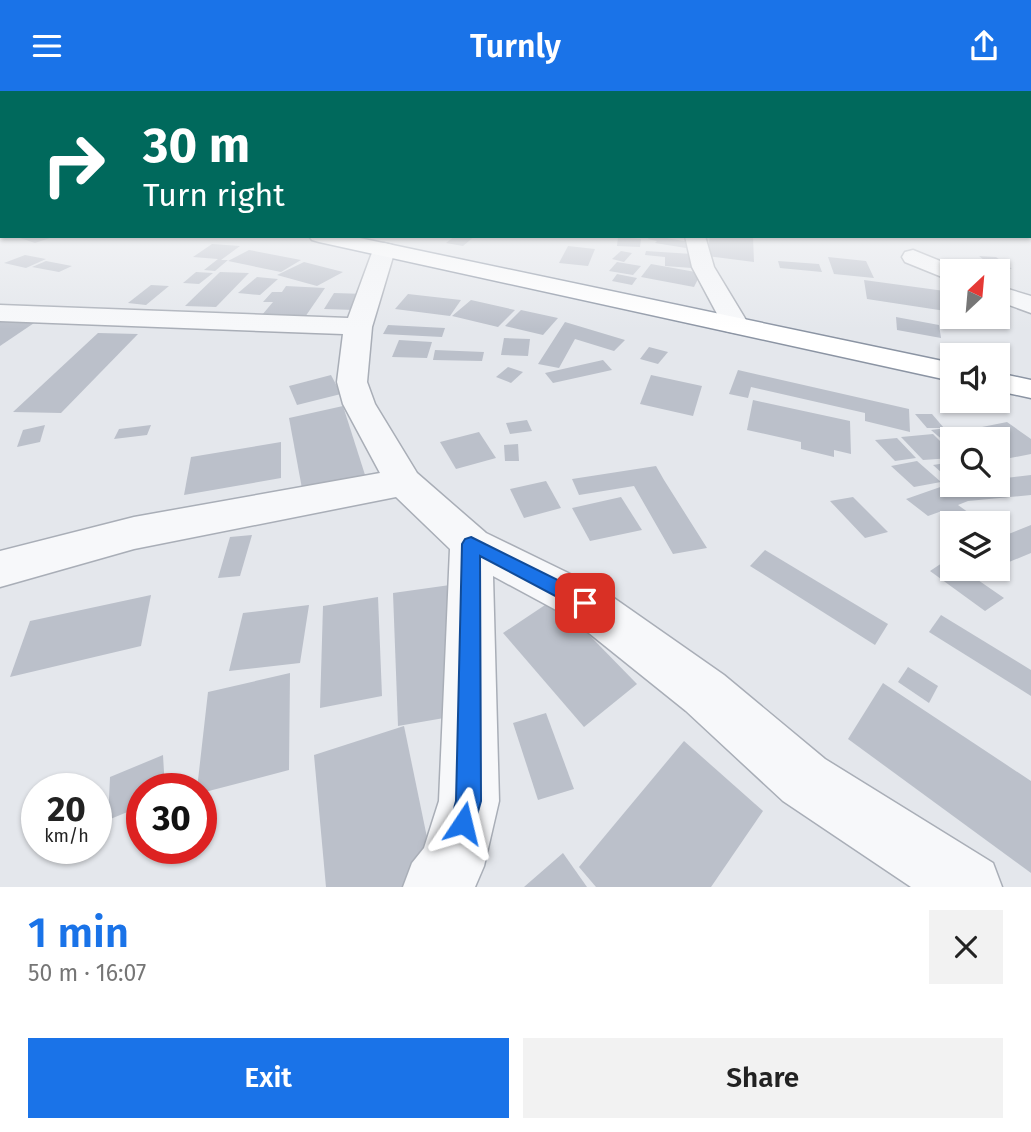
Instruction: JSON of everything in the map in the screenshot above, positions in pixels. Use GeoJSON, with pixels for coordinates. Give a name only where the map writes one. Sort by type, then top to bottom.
{"type":"FeatureCollection","features":[{"type":"Feature","properties":{"kind":"highway"},"geometry":{"type":"LineString","coordinates":[[408,255],[940,369]]}},
{"type":"Feature","properties":{"kind":"highway"},"geometry":{"type":"LineString","coordinates":[[1010,384],[1031,389]]}},
{"type":"Feature","properties":{"kind":"street"},"geometry":{"type":"LineString","coordinates":[[382,255],[358,327],[352,382],[359,404],[404,482],[471,544],[585,603],[705,694],[804,780],[969,887]]}},
{"type":"Feature","properties":{"kind":"street"},"geometry":{"type":"LineString","coordinates":[[700,255],[703,267],[736,325]]}},
{"type":"Feature","properties":{"kind":"street"},"geometry":{"type":"LineString","coordinates":[[913,257],[940,269]]}},
{"type":"Feature","properties":{"kind":"street"},"geometry":{"type":"LineString","coordinates":[[1010,297],[1031,305]]}},
{"type":"Feature","properties":{"kind":"street"},"geometry":{"type":"LineString","coordinates":[[0,313],[168,317],[358,327]]}},
{"type":"Feature","properties":{"kind":"street"},"geometry":{"type":"LineString","coordinates":[[0,569],[134,533],[404,482]]}},
{"type":"Feature","properties":{"kind":"street"},"geometry":{"type":"LineString","coordinates":[[436,887],[451,866],[469,801],[471,544]]}},
{"type":"Feature","properties":{"kind":"building"},"geometry":{"type":"Polygon","coordinates":[[[25,255],[46,259],[26,268],[4,263],[25,255]]]}},
{"type":"Feature","properties":{"kind":"building"},"geometry":{"type":"Polygon","coordinates":[[[228,255],[221,260],[228,260],[215,271],[204,270],[218,259],[193,257],[228,255]]]}},
{"type":"Feature","properties":{"kind":"building"},"geometry":{"type":"Polygon","coordinates":[[[239,255],[276,255],[301,260],[281,272],[228,261],[239,255]]]}},
{"type":"Feature","properties":{"kind":"building"},"geometry":{"type":"Polygon","coordinates":[[[563,255],[592,255],[588,266],[559,263],[563,255]]]}},
{"type":"Feature","properties":{"kind":"building"},"geometry":{"type":"Polygon","coordinates":[[[616,255],[630,255],[624,262],[612,259],[616,255]]]}},
{"type":"Feature","properties":{"kind":"building"},"geometry":{"type":"Polygon","coordinates":[[[646,255],[692,255],[692,268],[665,266],[665,257],[646,255]]]}},
{"type":"Feature","properties":{"kind":"building"},"geometry":{"type":"Polygon","coordinates":[[[754,255],[754,262],[707,256],[754,255]]]}},
{"type":"Feature","properties":{"kind":"building"},"geometry":{"type":"Polygon","coordinates":[[[979,256],[999,259],[983,259],[979,256]]]}},
{"type":"Feature","properties":{"kind":"building"},"geometry":{"type":"Polygon","coordinates":[[[828,257],[866,261],[874,278],[834,274],[828,257]]]}},
{"type":"Feature","properties":{"kind":"building"},"geometry":{"type":"Polygon","coordinates":[[[46,261],[72,266],[59,272],[32,267],[46,261]]]}},
{"type":"Feature","properties":{"kind":"building"},"geometry":{"type":"Polygon","coordinates":[[[778,261],[819,264],[822,272],[780,268],[778,261]]]}},
{"type":"Feature","properties":{"kind":"building"},"geometry":{"type":"Polygon","coordinates":[[[304,262],[343,272],[317,286],[277,275],[304,262]]]}},
{"type":"Feature","properties":{"kind":"building"},"geometry":{"type":"Polygon","coordinates":[[[617,262],[641,266],[633,275],[609,271],[617,262]]]}},
{"type":"Feature","properties":{"kind":"building"},"geometry":{"type":"Polygon","coordinates":[[[651,264],[701,273],[694,287],[641,277],[651,264]]]}},
{"type":"Feature","properties":{"kind":"building"},"geometry":{"type":"Polygon","coordinates":[[[196,272],[213,273],[199,284],[183,283],[196,272]]]}},
{"type":"Feature","properties":{"kind":"building"},"geometry":{"type":"Polygon","coordinates":[[[220,272],[249,273],[216,307],[185,306],[220,272]]]}},
{"type":"Feature","properties":{"kind":"building"},"geometry":{"type":"Polygon","coordinates":[[[617,274],[637,278],[632,285],[612,281],[617,274]]]}},
{"type":"Feature","properties":{"kind":"building"},"geometry":{"type":"Polygon","coordinates":[[[257,277],[278,279],[260,295],[238,293],[257,277]]]}},
{"type":"Feature","properties":{"kind":"building"},"geometry":{"type":"Polygon","coordinates":[[[864,280],[940,290],[940,310],[867,299],[864,280]]]}},
{"type":"Feature","properties":{"kind":"building"},"geometry":{"type":"Polygon","coordinates":[[[151,285],[169,286],[146,305],[128,303],[151,285]]]}},
{"type":"Feature","properties":{"kind":"building"},"geometry":{"type":"Polygon","coordinates":[[[286,286],[325,288],[305,317],[262,315],[273,302],[263,302],[272,292],[282,292],[286,286]]]}},
{"type":"Feature","properties":{"kind":"building"},"geometry":{"type":"Polygon","coordinates":[[[334,293],[365,294],[355,310],[324,309],[334,293]]]}},
{"type":"Feature","properties":{"kind":"building"},"geometry":{"type":"Polygon","coordinates":[[[408,294],[461,300],[450,316],[395,309],[408,294]]]}},
{"type":"Feature","properties":{"kind":"building"},"geometry":{"type":"Polygon","coordinates":[[[471,300],[515,310],[498,327],[452,316],[471,300]]]}},
{"type":"Feature","properties":{"kind":"building"},"geometry":{"type":"Polygon","coordinates":[[[521,310],[558,318],[543,335],[505,326],[521,310]]]}},
{"type":"Feature","properties":{"kind":"building"},"geometry":{"type":"Polygon","coordinates":[[[8,317],[40,319],[0,346],[0,322],[8,317]]]}},
{"type":"Feature","properties":{"kind":"building"},"geometry":{"type":"Polygon","coordinates":[[[896,317],[939,325],[941,338],[897,330],[896,317]]]}},
{"type":"Feature","properties":{"kind":"building"},"geometry":{"type":"Polygon","coordinates":[[[565,322],[625,340],[614,351],[575,339],[559,368],[538,364],[565,322]]]}},
{"type":"Feature","properties":{"kind":"building"},"geometry":{"type":"Polygon","coordinates":[[[388,325],[445,328],[442,337],[383,334],[388,325]]]}},
{"type":"Feature","properties":{"kind":"building"},"geometry":{"type":"Polygon","coordinates":[[[98,333],[138,334],[61,413],[13,412],[98,333]]]}},
{"type":"Feature","properties":{"kind":"building"},"geometry":{"type":"Polygon","coordinates":[[[504,338],[530,339],[528,356],[501,355],[504,338]]]}},
{"type":"Feature","properties":{"kind":"building"},"geometry":{"type":"Polygon","coordinates":[[[399,340],[432,342],[427,358],[392,357],[399,340]]]}},
{"type":"Feature","properties":{"kind":"building"},"geometry":{"type":"Polygon","coordinates":[[[649,347],[668,352],[658,364],[640,359],[649,347]]]}},
{"type":"Feature","properties":{"kind":"building"},"geometry":{"type":"Polygon","coordinates":[[[435,350],[484,352],[482,361],[433,360],[435,350]]]}},
{"type":"Feature","properties":{"kind":"building"},"geometry":{"type":"Polygon","coordinates":[[[603,360],[612,370],[553,383],[545,373],[603,360]]]}},
{"type":"Feature","properties":{"kind":"building"},"geometry":{"type":"Polygon","coordinates":[[[508,367],[523,372],[511,383],[496,377],[508,367]]]}},
{"type":"Feature","properties":{"kind":"building"},"geometry":{"type":"Polygon","coordinates":[[[738,370],[909,409],[910,432],[865,421],[865,413],[751,387],[748,398],[729,394],[738,370]]]}},
{"type":"Feature","properties":{"kind":"building"},"geometry":{"type":"Polygon","coordinates":[[[331,375],[341,394],[297,405],[289,386],[331,375]]]}},
{"type":"Feature","properties":{"kind":"building"},"geometry":{"type":"Polygon","coordinates":[[[651,375],[702,386],[693,416],[640,404],[651,375]]]}},
{"type":"Feature","properties":{"kind":"building"},"geometry":{"type":"Polygon","coordinates":[[[753,400],[850,421],[851,454],[834,450],[834,457],[801,449],[801,442],[747,430],[753,400]]]}},
{"type":"Feature","properties":{"kind":"building"},"geometry":{"type":"Polygon","coordinates":[[[343,406],[366,478],[303,494],[289,418],[343,406]]]}},
{"type":"Feature","properties":{"kind":"building"},"geometry":{"type":"Polygon","coordinates":[[[915,414],[932,414],[943,427],[927,428],[915,414]]]}},
{"type":"Feature","properties":{"kind":"building"},"geometry":{"type":"Polygon","coordinates":[[[527,420],[532,431],[510,434],[506,423],[527,420]]]}},
{"type":"Feature","properties":{"kind":"building"},"geometry":{"type":"Polygon","coordinates":[[[1007,422],[1031,439],[1031,454],[1010,458],[1010,427],[982,427],[1007,422]]]}},
{"type":"Feature","properties":{"kind":"building"},"geometry":{"type":"Polygon","coordinates":[[[45,425],[40,442],[17,447],[23,430],[45,425]]]}},
{"type":"Feature","properties":{"kind":"building"},"geometry":{"type":"Polygon","coordinates":[[[151,425],[147,435],[114,439],[119,429],[151,425]]]}},
{"type":"Feature","properties":{"kind":"building"},"geometry":{"type":"Polygon","coordinates":[[[940,429],[940,438],[931,430],[940,429]]]}},
{"type":"Feature","properties":{"kind":"building"},"geometry":{"type":"Polygon","coordinates":[[[479,432],[496,458],[456,469],[440,442],[479,432]]]}},
{"type":"Feature","properties":{"kind":"building"},"geometry":{"type":"Polygon","coordinates":[[[933,434],[940,441],[940,459],[923,460],[901,437],[933,434]]]}},
{"type":"Feature","properties":{"kind":"building"},"geometry":{"type":"Polygon","coordinates":[[[897,438],[916,458],[895,461],[875,440],[897,438]]]}},
{"type":"Feature","properties":{"kind":"building"},"geometry":{"type":"Polygon","coordinates":[[[281,442],[281,478],[184,495],[191,457],[281,442]]]}},
{"type":"Feature","properties":{"kind":"building"},"geometry":{"type":"Polygon","coordinates":[[[518,444],[519,461],[505,461],[504,445],[518,444]]]}},
{"type":"Feature","properties":{"kind":"building"},"geometry":{"type":"Polygon","coordinates":[[[917,461],[940,482],[914,487],[891,466],[917,461]]]}},
{"type":"Feature","properties":{"kind":"building"},"geometry":{"type":"Polygon","coordinates":[[[656,466],[707,548],[673,554],[634,486],[579,495],[572,479],[656,466]]]}},
{"type":"Feature","properties":{"kind":"building"},"geometry":{"type":"Polygon","coordinates":[[[1031,475],[1031,495],[1010,497],[1010,478],[1031,475]]]}},
{"type":"Feature","properties":{"kind":"building"},"geometry":{"type":"Polygon","coordinates":[[[546,481],[561,508],[524,518],[510,489],[546,481]]]}},
{"type":"Feature","properties":{"kind":"building"},"geometry":{"type":"Polygon","coordinates":[[[940,487],[940,497],[1010,497],[968,501],[958,505],[966,511],[940,511],[928,516],[906,499],[940,487]]]}},
{"type":"Feature","properties":{"kind":"building"},"geometry":{"type":"Polygon","coordinates":[[[621,497],[642,530],[590,541],[572,508],[621,497]]]}},
{"type":"Feature","properties":{"kind":"building"},"geometry":{"type":"Polygon","coordinates":[[[853,497],[888,532],[865,538],[830,501],[853,497]]]}},
{"type":"Feature","properties":{"kind":"building"},"geometry":{"type":"Polygon","coordinates":[[[1031,525],[1031,553],[1010,562],[1010,533],[1031,525]]]}},
{"type":"Feature","properties":{"kind":"building"},"geometry":{"type":"Polygon","coordinates":[[[252,535],[240,576],[218,578],[230,537],[252,535]]]}},
{"type":"Feature","properties":{"kind":"building"},"geometry":{"type":"Polygon","coordinates":[[[765,550],[888,624],[875,645],[750,566],[765,550]]]}},
{"type":"Feature","properties":{"kind":"building"},"geometry":{"type":"Polygon","coordinates":[[[940,564],[940,578],[930,571],[940,564]]]}},
{"type":"Feature","properties":{"kind":"building"},"geometry":{"type":"Polygon","coordinates":[[[944,581],[979,581],[1004,598],[985,611],[944,581]]]}},
{"type":"Feature","properties":{"kind":"building"},"geometry":{"type":"Polygon","coordinates":[[[450,585],[467,714],[398,726],[393,593],[450,585]]]}},
{"type":"Feature","properties":{"kind":"building"},"geometry":{"type":"Polygon","coordinates":[[[151,595],[141,646],[10,677],[30,621],[151,595]]]}},
{"type":"Feature","properties":{"kind":"building"},"geometry":{"type":"Polygon","coordinates":[[[378,597],[382,696],[320,708],[323,606],[378,597]]]}},
{"type":"Feature","properties":{"kind":"building"},"geometry":{"type":"Polygon","coordinates":[[[554,599],[637,684],[584,727],[503,633],[554,599]]]}},
{"type":"Feature","properties":{"kind":"building"},"geometry":{"type":"Polygon","coordinates":[[[309,605],[300,663],[229,671],[243,613],[309,605]]]}},
{"type":"Feature","properties":{"kind":"building"},"geometry":{"type":"Polygon","coordinates":[[[941,615],[1031,670],[1031,696],[929,632],[941,615]]]}},
{"type":"Feature","properties":{"kind":"building"},"geometry":{"type":"Polygon","coordinates":[[[908,667],[938,686],[929,703],[898,682],[908,667]]]}},
{"type":"Feature","properties":{"kind":"building"},"geometry":{"type":"Polygon","coordinates":[[[290,673],[289,770],[217,789],[217,773],[199,773],[208,692],[290,673]]]}},
{"type":"Feature","properties":{"kind":"building"},"geometry":{"type":"Polygon","coordinates":[[[883,683],[1031,781],[1031,873],[848,739],[883,683]]]}},
{"type":"Feature","properties":{"kind":"building"},"geometry":{"type":"Polygon","coordinates":[[[546,713],[574,789],[538,800],[513,723],[546,713]]]}},
{"type":"Feature","properties":{"kind":"building"},"geometry":{"type":"Polygon","coordinates":[[[404,726],[436,881],[420,887],[326,887],[314,755],[404,726]]]}},
{"type":"Feature","properties":{"kind":"building"},"geometry":{"type":"Polygon","coordinates":[[[684,741],[763,811],[711,887],[596,887],[579,867],[684,741]]]}},
{"type":"Feature","properties":{"kind":"building"},"geometry":{"type":"Polygon","coordinates":[[[163,755],[164,773],[126,773],[126,813],[112,818],[112,776],[163,755]]]}},
{"type":"Feature","properties":{"kind":"building"},"geometry":{"type":"Polygon","coordinates":[[[563,853],[587,887],[524,887],[563,853]]]}},
{"type":"Feature","properties":{"kind":"route"},"geometry":{"type":"LineString","coordinates":[[463,823],[469,801],[471,544],[585,603]]}}]}
